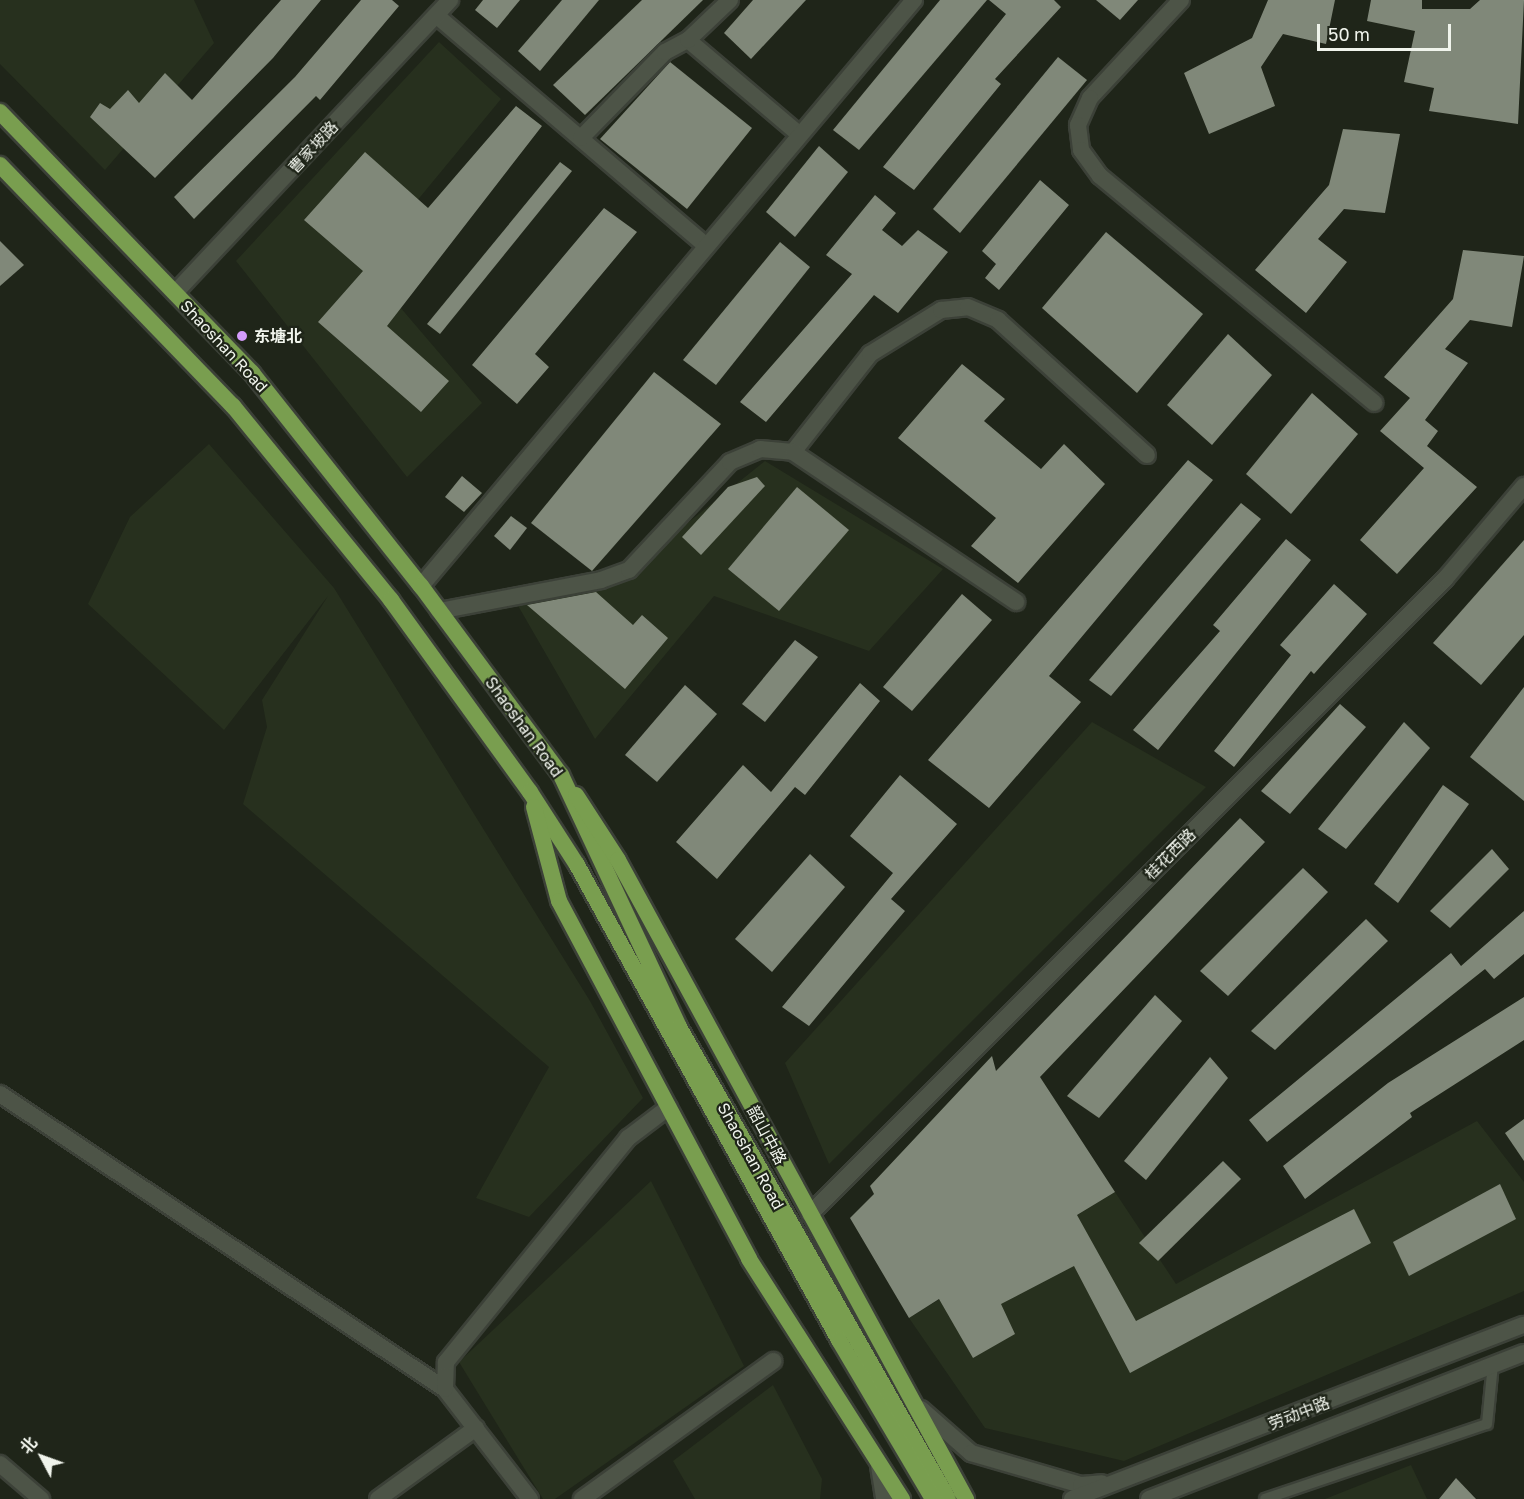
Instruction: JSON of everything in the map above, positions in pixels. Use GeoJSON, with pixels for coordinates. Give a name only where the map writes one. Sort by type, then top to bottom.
{"type":"FeatureCollection","features":[{"type":"Feature","properties":{"kind":"main road","name":"Shaoshan Road"},"geometry":{"type":"LineString","coordinates":[[0,112],[252,373],[421,586],[561,775],[597,859],[679,1027],[948,1499]]}},
{"type":"Feature","properties":{"kind":"main road","name":"Shaoshan Road"},"geometry":{"type":"LineString","coordinates":[[0,165],[233,406],[391,600],[530,792],[577,866],[839,1340],[933,1499]]}},
{"type":"Feature","properties":{"kind":"main road","name":"韶山中路"},"geometry":{"type":"LineString","coordinates":[[561,775],[618,860],[966,1499]]}},
{"type":"Feature","properties":{"kind":"main road"},"geometry":{"type":"LineString","coordinates":[[530,792],[559,901],[749,1259],[876,1453],[902,1499]]}},
{"type":"Feature","properties":{"kind":"street","name":"曹家坡路"},"geometry":{"type":"LineString","coordinates":[[175,293],[450,0]]}},
{"type":"Feature","properties":{"kind":"street"},"geometry":{"type":"LineString","coordinates":[[580,138],[665,52],[688,40],[730,0]]}},
{"type":"Feature","properties":{"kind":"street"},"geometry":{"type":"LineString","coordinates":[[421,586],[704,244],[914,0]]}},
{"type":"Feature","properties":{"kind":"street"},"geometry":{"type":"LineString","coordinates":[[1181,0],[1090,98],[1078,125],[1081,150],[1100,176],[1374,403]]}},
{"type":"Feature","properties":{"kind":"street"},"geometry":{"type":"LineString","coordinates":[[437,16],[704,244]]}},
{"type":"Feature","properties":{"kind":"street"},"geometry":{"type":"LineString","coordinates":[[688,40],[799,134]]}},
{"type":"Feature","properties":{"kind":"street"},"geometry":{"type":"LineString","coordinates":[[793,452],[870,354],[941,310],[968,307],[998,320],[1147,455]]}},
{"type":"Feature","properties":{"kind":"street"},"geometry":{"type":"LineString","coordinates":[[440,611],[601,580],[629,570],[730,462],[760,449],[793,452],[1016,602]]}},
{"type":"Feature","properties":{"kind":"street","name":"桂花西路"},"geometry":{"type":"LineString","coordinates":[[810,1214],[1445,579],[1524,486]]}},
{"type":"Feature","properties":{"kind":"street"},"geometry":{"type":"LineString","coordinates":[[0,1094],[445,1389],[530,1499]]}},
{"type":"Feature","properties":{"kind":"street"},"geometry":{"type":"LineString","coordinates":[[445,1389],[446,1362],[460,1339],[628,1138],[669,1107]]}},
{"type":"Feature","properties":{"kind":"street","name":"劳动中路"},"geometry":{"type":"LineString","coordinates":[[1072,1499],[1123,1482],[1524,1325]]}},
{"type":"Feature","properties":{"kind":"street","name":"劳动中路"},"geometry":{"type":"LineString","coordinates":[[1149,1499],[1524,1353]]}},
{"type":"Feature","properties":{"kind":"street"},"geometry":{"type":"LineString","coordinates":[[582,1499],[773,1361]]}},
{"type":"Feature","properties":{"kind":"street"},"geometry":{"type":"LineString","coordinates":[[915,1403],[971,1453],[1081,1485],[1123,1482]]}},
{"type":"Feature","properties":{"kind":"street"},"geometry":{"type":"LineString","coordinates":[[378,1499],[476,1428]]}},
{"type":"Feature","properties":{"kind":"street"},"geometry":{"type":"LineString","coordinates":[[876,1453],[884,1499]]}},
{"type":"Feature","properties":{"kind":"street"},"geometry":{"type":"LineString","coordinates":[[0,1464],[41,1499]]}},
{"type":"Feature","properties":{"kind":"lane"},"geometry":{"type":"LineString","coordinates":[[1265,1499],[1487,1424],[1494,1364]]}},
{"type":"Feature","properties":{"kind":"shaded area"},"geometry":{"type":"Polygon","coordinates":[[[0,0],[194,0],[214,43],[105,170],[0,64],[0,0]]]}},
{"type":"Feature","properties":{"kind":"shaded area"},"geometry":{"type":"Polygon","coordinates":[[[439,42],[501,99],[364,265],[482,403],[407,477],[236,261],[439,42]]]}},
{"type":"Feature","properties":{"kind":"shaded area"},"geometry":{"type":"Polygon","coordinates":[[[209,444],[334,588],[590,1001],[643,1098],[529,1217],[476,1198],[549,1067],[243,804],[267,727],[262,700],[328,596],[224,730],[88,604],[130,517],[209,444]]]}},
{"type":"Feature","properties":{"kind":"shaded area"},"geometry":{"type":"Polygon","coordinates":[[[765,461],[943,569],[869,651],[714,596],[595,739],[513,597],[629,570],[765,461]]]}},
{"type":"Feature","properties":{"kind":"shaded area"},"geometry":{"type":"Polygon","coordinates":[[[1092,722],[1206,787],[829,1164],[785,1063],[1092,722]]]}},
{"type":"Feature","properties":{"kind":"shaded area"},"geometry":{"type":"Polygon","coordinates":[[[1477,1121],[1524,1182],[1524,1291],[1124,1461],[985,1428],[909,1318],[1115,1192],[1176,1284],[1477,1121]]]}},
{"type":"Feature","properties":{"kind":"shaded area"},"geometry":{"type":"Polygon","coordinates":[[[651,1181],[744,1366],[555,1499],[543,1499],[459,1362],[651,1181]]]}},
{"type":"Feature","properties":{"kind":"shaded area"},"geometry":{"type":"Polygon","coordinates":[[[773,1385],[822,1479],[820,1499],[695,1499],[673,1461],[773,1385]]]}},
{"type":"Feature","properties":{"kind":"shaded area"},"geometry":{"type":"Polygon","coordinates":[[[1411,1465],[1427,1499],[1325,1499],[1411,1465]]]}},
{"type":"Feature","properties":{"kind":"building"},"geometry":{"type":"Polygon","coordinates":[[[281,0],[321,0],[273,58],[155,178],[90,117],[100,103],[110,109],[128,90],[139,103],[165,73],[192,100],[281,0]]]}},
{"type":"Feature","properties":{"kind":"building"},"geometry":{"type":"Polygon","coordinates":[[[361,0],[392,0],[399,6],[320,100],[316,96],[194,219],[174,197],[295,77],[361,0]]]}},
{"type":"Feature","properties":{"kind":"building"},"geometry":{"type":"Polygon","coordinates":[[[483,0],[520,0],[497,28],[475,10],[483,0]]]}},
{"type":"Feature","properties":{"kind":"building"},"geometry":{"type":"Polygon","coordinates":[[[562,0],[599,0],[540,71],[518,51],[562,0]]]}},
{"type":"Feature","properties":{"kind":"building"},"geometry":{"type":"Polygon","coordinates":[[[642,0],[703,0],[585,115],[553,85],[642,0]]]}},
{"type":"Feature","properties":{"kind":"building"},"geometry":{"type":"Polygon","coordinates":[[[753,0],[806,0],[751,59],[724,33],[753,0]]]}},
{"type":"Feature","properties":{"kind":"building"},"geometry":{"type":"Polygon","coordinates":[[[940,0],[987,0],[859,150],[833,130],[940,0]]]}},
{"type":"Feature","properties":{"kind":"building"},"geometry":{"type":"Polygon","coordinates":[[[989,0],[1054,0],[1061,7],[995,79],[1001,84],[914,190],[883,167],[1006,14],[989,0]]]}},
{"type":"Feature","properties":{"kind":"building"},"geometry":{"type":"Polygon","coordinates":[[[1096,0],[1138,0],[1120,20],[1096,0]]]}},
{"type":"Feature","properties":{"kind":"building"},"geometry":{"type":"Polygon","coordinates":[[[1268,0],[1335,0],[1326,44],[1283,34],[1261,67],[1275,106],[1209,134],[1184,73],[1252,38],[1268,0]]]}},
{"type":"Feature","properties":{"kind":"building"},"geometry":{"type":"Polygon","coordinates":[[[1371,0],[1422,0],[1422,9],[1470,9],[1480,0],[1524,0],[1518,124],[1429,111],[1434,88],[1404,82],[1415,31],[1367,21],[1371,0]]]}},
{"type":"Feature","properties":{"kind":"building"},"geometry":{"type":"Polygon","coordinates":[[[1058,57],[1087,80],[960,233],[933,209],[1058,57]]]}},
{"type":"Feature","properties":{"kind":"building"},"geometry":{"type":"Polygon","coordinates":[[[670,62],[752,128],[687,209],[600,139],[670,62]]]}},
{"type":"Feature","properties":{"kind":"building"},"geometry":{"type":"Polygon","coordinates":[[[516,106],[542,126],[387,326],[449,381],[421,412],[318,322],[363,271],[304,220],[365,152],[428,208],[516,106]]]}},
{"type":"Feature","properties":{"kind":"building"},"geometry":{"type":"Polygon","coordinates":[[[1343,129],[1400,134],[1385,213],[1344,209],[1318,239],[1347,262],[1306,313],[1255,270],[1329,185],[1343,129]]]}},
{"type":"Feature","properties":{"kind":"building"},"geometry":{"type":"Polygon","coordinates":[[[819,146],[848,172],[795,237],[766,212],[819,146]]]}},
{"type":"Feature","properties":{"kind":"building"},"geometry":{"type":"Polygon","coordinates":[[[560,162],[572,171],[440,334],[427,324],[560,162]]]}},
{"type":"Feature","properties":{"kind":"building"},"geometry":{"type":"Polygon","coordinates":[[[1040,180],[1069,205],[999,290],[985,278],[996,264],[982,251],[1040,180]]]}},
{"type":"Feature","properties":{"kind":"building"},"geometry":{"type":"Polygon","coordinates":[[[875,195],[896,213],[882,230],[902,246],[918,230],[948,252],[898,313],[874,295],[766,422],[740,402],[852,274],[826,255],[875,195]]]}},
{"type":"Feature","properties":{"kind":"building"},"geometry":{"type":"Polygon","coordinates":[[[604,208],[637,232],[535,354],[549,367],[517,404],[472,365],[604,208]]]}},
{"type":"Feature","properties":{"kind":"building"},"geometry":{"type":"Polygon","coordinates":[[[1106,232],[1203,314],[1137,393],[1042,308],[1106,232]]]}},
{"type":"Feature","properties":{"kind":"building"},"geometry":{"type":"Polygon","coordinates":[[[0,241],[24,265],[0,286],[0,241]]]}},
{"type":"Feature","properties":{"kind":"building"},"geometry":{"type":"Polygon","coordinates":[[[780,242],[810,267],[716,385],[683,360],[780,242]]]}},
{"type":"Feature","properties":{"kind":"building"},"geometry":{"type":"Polygon","coordinates":[[[1463,250],[1524,256],[1512,327],[1470,320],[1445,349],[1468,363],[1425,420],[1438,431],[1427,446],[1477,487],[1397,574],[1360,540],[1424,468],[1380,431],[1410,398],[1384,377],[1453,299],[1463,250]]]}},
{"type":"Feature","properties":{"kind":"building"},"geometry":{"type":"Polygon","coordinates":[[[1228,334],[1272,375],[1212,445],[1167,405],[1228,334]]]}},
{"type":"Feature","properties":{"kind":"building"},"geometry":{"type":"Polygon","coordinates":[[[962,364],[1005,399],[984,421],[1041,469],[1064,444],[1105,484],[1018,583],[971,546],[996,518],[898,438],[962,364]]]}},
{"type":"Feature","properties":{"kind":"building"},"geometry":{"type":"Polygon","coordinates":[[[654,372],[721,424],[592,571],[531,523],[654,372]]]}},
{"type":"Feature","properties":{"kind":"building"},"geometry":{"type":"Polygon","coordinates":[[[1312,393],[1358,434],[1291,514],[1246,474],[1312,393]]]}},
{"type":"Feature","properties":{"kind":"building"},"geometry":{"type":"Polygon","coordinates":[[[1188,460],[1213,480],[1049,676],[1081,702],[989,808],[928,760],[1188,460]]]}},
{"type":"Feature","properties":{"kind":"building"},"geometry":{"type":"Polygon","coordinates":[[[462,476],[482,493],[464,512],[445,497],[462,476]]]}},
{"type":"Feature","properties":{"kind":"building"},"geometry":{"type":"Polygon","coordinates":[[[757,477],[765,486],[701,555],[682,537],[728,487],[757,477]]]}},
{"type":"Feature","properties":{"kind":"building"},"geometry":{"type":"Polygon","coordinates":[[[797,487],[849,530],[779,611],[728,569],[797,487]]]}},
{"type":"Feature","properties":{"kind":"building"},"geometry":{"type":"Polygon","coordinates":[[[1241,503],[1261,519],[1111,696],[1089,680],[1241,503]]]}},
{"type":"Feature","properties":{"kind":"building"},"geometry":{"type":"Polygon","coordinates":[[[511,516],[527,528],[510,550],[494,536],[511,516]]]}},
{"type":"Feature","properties":{"kind":"building"},"geometry":{"type":"Polygon","coordinates":[[[1286,539],[1311,560],[1158,750],[1133,730],[1220,631],[1213,625],[1286,539]]]}},
{"type":"Feature","properties":{"kind":"building"},"geometry":{"type":"Polygon","coordinates":[[[1524,540],[1524,635],[1481,685],[1433,643],[1524,540]]]}},
{"type":"Feature","properties":{"kind":"building"},"geometry":{"type":"Polygon","coordinates":[[[1334,584],[1367,614],[1314,674],[1311,671],[1234,767],[1214,751],[1291,655],[1280,645],[1334,584]]]}},
{"type":"Feature","properties":{"kind":"building"},"geometry":{"type":"Polygon","coordinates":[[[596,592],[633,625],[642,615],[668,638],[625,689],[527,605],[596,592]]]}},
{"type":"Feature","properties":{"kind":"building"},"geometry":{"type":"Polygon","coordinates":[[[962,594],[992,620],[912,711],[883,687],[962,594]]]}},
{"type":"Feature","properties":{"kind":"building"},"geometry":{"type":"Polygon","coordinates":[[[795,640],[818,657],[765,722],[742,704],[795,640]]]}},
{"type":"Feature","properties":{"kind":"building"},"geometry":{"type":"Polygon","coordinates":[[[860,683],[880,701],[805,795],[795,787],[717,879],[676,842],[743,765],[771,792],[860,683]]]}},
{"type":"Feature","properties":{"kind":"building"},"geometry":{"type":"Polygon","coordinates":[[[685,685],[717,714],[657,782],[625,755],[685,685]]]}},
{"type":"Feature","properties":{"kind":"building"},"geometry":{"type":"Polygon","coordinates":[[[1524,687],[1524,801],[1470,757],[1524,687]]]}},
{"type":"Feature","properties":{"kind":"building"},"geometry":{"type":"Polygon","coordinates":[[[1340,704],[1366,727],[1290,814],[1261,791],[1340,704]]]}},
{"type":"Feature","properties":{"kind":"building"},"geometry":{"type":"Polygon","coordinates":[[[1404,722],[1430,748],[1346,849],[1318,829],[1404,722]]]}},
{"type":"Feature","properties":{"kind":"building"},"geometry":{"type":"Polygon","coordinates":[[[900,775],[957,824],[891,899],[905,911],[809,1026],[782,1007],[893,873],[850,836],[900,775]]]}},
{"type":"Feature","properties":{"kind":"building"},"geometry":{"type":"Polygon","coordinates":[[[1443,785],[1469,804],[1398,903],[1374,884],[1443,785]]]}},
{"type":"Feature","properties":{"kind":"building"},"geometry":{"type":"Polygon","coordinates":[[[1240,818],[1265,842],[1040,1077],[1115,1192],[1077,1215],[1136,1321],[1354,1209],[1371,1243],[1130,1373],[1074,1266],[1001,1304],[1015,1334],[973,1358],[939,1299],[909,1318],[850,1218],[874,1194],[870,1186],[992,1056],[996,1071],[1240,818]]]}},
{"type":"Feature","properties":{"kind":"building"},"geometry":{"type":"Polygon","coordinates":[[[1492,849],[1509,869],[1450,928],[1430,911],[1492,849]]]}},
{"type":"Feature","properties":{"kind":"building"},"geometry":{"type":"Polygon","coordinates":[[[810,854],[845,887],[772,972],[735,939],[810,854]]]}},
{"type":"Feature","properties":{"kind":"building"},"geometry":{"type":"Polygon","coordinates":[[[1303,868],[1328,892],[1228,996],[1200,971],[1303,868]]]}},
{"type":"Feature","properties":{"kind":"building"},"geometry":{"type":"Polygon","coordinates":[[[1524,911],[1524,954],[1494,979],[1485,969],[1267,1142],[1249,1120],[1451,953],[1461,966],[1524,911]]]}},
{"type":"Feature","properties":{"kind":"building"},"geometry":{"type":"Polygon","coordinates":[[[1366,919],[1388,941],[1275,1050],[1251,1031],[1366,919]]]}},
{"type":"Feature","properties":{"kind":"building"},"geometry":{"type":"Polygon","coordinates":[[[1155,995],[1182,1021],[1099,1118],[1067,1096],[1155,995]]]}},
{"type":"Feature","properties":{"kind":"building"},"geometry":{"type":"Polygon","coordinates":[[[1524,997],[1524,1040],[1410,1113],[1412,1117],[1305,1199],[1283,1166],[1388,1083],[1524,997]]]}},
{"type":"Feature","properties":{"kind":"building"},"geometry":{"type":"Polygon","coordinates":[[[1210,1057],[1228,1078],[1146,1180],[1124,1161],[1210,1057]]]}},
{"type":"Feature","properties":{"kind":"building"},"geometry":{"type":"Polygon","coordinates":[[[1524,1119],[1524,1161],[1505,1133],[1524,1119]]]}},
{"type":"Feature","properties":{"kind":"building"},"geometry":{"type":"Polygon","coordinates":[[[1223,1161],[1241,1179],[1158,1261],[1139,1243],[1223,1161]]]}},
{"type":"Feature","properties":{"kind":"building"},"geometry":{"type":"Polygon","coordinates":[[[1500,1184],[1516,1219],[1409,1276],[1393,1242],[1500,1184]]]}},
{"type":"Feature","properties":{"kind":"building"},"geometry":{"type":"Polygon","coordinates":[[[1456,1478],[1476,1499],[1439,1499],[1456,1478]]]}},
{"type":"Feature","properties":{"kind":"place","name":"东塘北"},"geometry":{"type":"Point","coordinates":[242,336]}}]}
